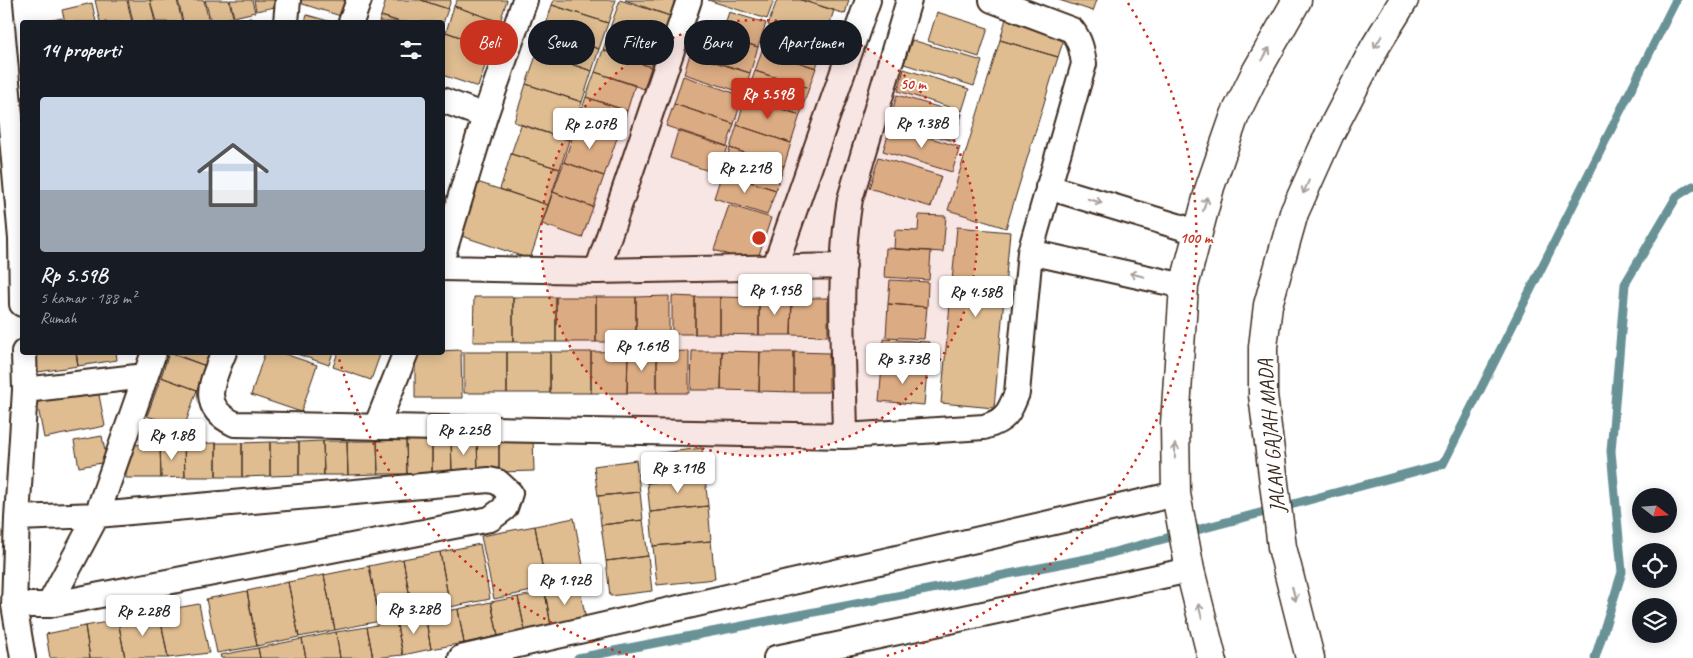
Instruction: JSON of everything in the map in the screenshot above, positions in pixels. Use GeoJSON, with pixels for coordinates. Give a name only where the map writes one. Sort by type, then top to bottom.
{"type":"FeatureCollection","features":[{"type":"Feature","properties":{"kind":"highway"},"geometry":{"type":"LineString","coordinates":[[1210,657],[1189,567],[1178,506],[1176,424],[1184,286],[1210,187],[1236,115],[1254,74],[1297,0]]}},
{"type":"Feature","properties":{"kind":"highway","name":"JALAN GAJAH MADA"},"geometry":{"type":"LineString","coordinates":[[1310,658],[1282,547],[1263,395],[1263,347],[1268,305],[1294,213],[1330,133],[1375,47],[1404,0]]}},
{"type":"Feature","properties":{"kind":"street"},"geometry":{"type":"LineString","coordinates":[[20,0],[0,3],[20,218]]}},
{"type":"Feature","properties":{"kind":"street"},"geometry":{"type":"LineString","coordinates":[[286,20],[288,0]]}},
{"type":"Feature","properties":{"kind":"street"},"geometry":{"type":"LineString","coordinates":[[352,20],[359,0]]}},
{"type":"Feature","properties":{"kind":"street"},"geometry":{"type":"LineString","coordinates":[[445,248],[485,116],[525,0]]}},
{"type":"Feature","properties":{"kind":"street"},"geometry":{"type":"LineString","coordinates":[[597,270],[689,0]]}},
{"type":"Feature","properties":{"kind":"street"},"geometry":{"type":"LineString","coordinates":[[775,266],[868,0]]}},
{"type":"Feature","properties":{"kind":"street"},"geometry":{"type":"LineString","coordinates":[[844,436],[844,266],[850,199],[909,0]]}},
{"type":"Feature","properties":{"kind":"street"},"geometry":{"type":"LineString","coordinates":[[223,355],[210,388],[210,400],[222,418],[235,424],[844,436],[984,427],[1002,421],[1011,410],[1017,393],[1030,252],[1084,64],[1078,37],[1072,30],[992,0]]}},
{"type":"Feature","properties":{"kind":"street"},"geometry":{"type":"LineString","coordinates":[[445,101],[485,116]]}},
{"type":"Feature","properties":{"kind":"street"},"geometry":{"type":"LineString","coordinates":[[1048,186],[1197,232]]}},
{"type":"Feature","properties":{"kind":"street"},"geometry":{"type":"LineString","coordinates":[[1030,252],[1184,286]]}},
{"type":"Feature","properties":{"kind":"street"},"geometry":{"type":"LineString","coordinates":[[445,268],[597,270],[844,266]]}},
{"type":"Feature","properties":{"kind":"street"},"geometry":{"type":"LineString","coordinates":[[23,658],[14,605],[25,390],[24,355]]}},
{"type":"Feature","properties":{"kind":"street"},"geometry":{"type":"LineString","coordinates":[[49,605],[97,515],[153,355]]}},
{"type":"Feature","properties":{"kind":"street"},"geometry":{"type":"LineString","coordinates":[[376,427],[405,355]]}},
{"type":"Feature","properties":{"kind":"street"},"geometry":{"type":"LineString","coordinates":[[25,390],[145,376]]}},
{"type":"Feature","properties":{"kind":"street"},"geometry":{"type":"LineString","coordinates":[[14,605],[49,605],[490,519],[505,508],[510,493],[498,482],[489,480],[97,515],[17,518]]}},
{"type":"Feature","properties":{"kind":"street"},"geometry":{"type":"LineString","coordinates":[[461,658],[1178,506]]}},
{"type":"Feature","properties":{"kind":"street"},"geometry":{"type":"LineString","coordinates":[[776,658],[1189,567]]}},
{"type":"Feature","properties":{"kind":"building"},"geometry":{"type":"Polygon","coordinates":[[[95,0],[127,0],[132,20],[100,20],[95,0]]]}},
{"type":"Feature","properties":{"kind":"building"},"geometry":{"type":"Polygon","coordinates":[[[128,0],[150,0],[155,20],[133,20],[128,0]]]}},
{"type":"Feature","properties":{"kind":"building"},"geometry":{"type":"Polygon","coordinates":[[[150,0],[177,0],[182,20],[155,20],[150,0]]]}},
{"type":"Feature","properties":{"kind":"building"},"geometry":{"type":"Polygon","coordinates":[[[178,0],[204,0],[209,20],[183,20],[178,0]]]}},
{"type":"Feature","properties":{"kind":"building"},"geometry":{"type":"Polygon","coordinates":[[[205,0],[229,0],[233,17],[210,20],[205,0]]]}},
{"type":"Feature","properties":{"kind":"building"},"geometry":{"type":"Polygon","coordinates":[[[230,0],[252,0],[255,12],[234,17],[230,0]]]}},
{"type":"Feature","properties":{"kind":"building"},"geometry":{"type":"Polygon","coordinates":[[[254,0],[274,0],[275,7],[256,11],[254,0]]]}},
{"type":"Feature","properties":{"kind":"building"},"geometry":{"type":"Polygon","coordinates":[[[290,0],[353,0],[347,18],[290,0]]]}},
{"type":"Feature","properties":{"kind":"building"},"geometry":{"type":"Polygon","coordinates":[[[386,0],[421,0],[448,9],[444,20],[394,20],[381,16],[386,0]]]}},
{"type":"Feature","properties":{"kind":"building"},"geometry":{"type":"Polygon","coordinates":[[[421,0],[451,0],[448,9],[421,0]]]}},
{"type":"Feature","properties":{"kind":"building"},"geometry":{"type":"Polygon","coordinates":[[[457,0],[507,0],[501,20],[494,20],[454,6],[457,0]]]}},
{"type":"Feature","properties":{"kind":"building"},"geometry":{"type":"Polygon","coordinates":[[[554,0],[616,0],[609,20],[605,20],[605,22],[552,5],[554,0]]]}},
{"type":"Feature","properties":{"kind":"building"},"geometry":{"type":"Polygon","coordinates":[[[620,0],[670,16],[669,20],[613,20],[620,0]]]}},
{"type":"Feature","properties":{"kind":"building"},"geometry":{"type":"Polygon","coordinates":[[[625,0],[675,0],[670,16],[625,0]]]}},
{"type":"Feature","properties":{"kind":"building"},"geometry":{"type":"Polygon","coordinates":[[[708,0],[774,0],[767,19],[708,0]]]}},
{"type":"Feature","properties":{"kind":"building"},"geometry":{"type":"Polygon","coordinates":[[[777,0],[801,0],[834,10],[831,20],[770,20],[777,0]]]}},
{"type":"Feature","properties":{"kind":"building"},"geometry":{"type":"Polygon","coordinates":[[[801,0],[849,0],[845,14],[801,0]]]}},
{"type":"Feature","properties":{"kind":"building"},"geometry":{"type":"Polygon","coordinates":[[[1059,0],[1097,0],[1093,11],[1059,0]]]}},
{"type":"Feature","properties":{"kind":"building"},"geometry":{"type":"Polygon","coordinates":[[[92,3],[96,20],[64,20],[62,10],[92,3]]]}},
{"type":"Feature","properties":{"kind":"building"},"geometry":{"type":"Polygon","coordinates":[[[552,5],[605,22],[605,32],[599,49],[595,48],[595,20],[547,20],[552,5]]]}},
{"type":"Feature","properties":{"kind":"building"},"geometry":{"type":"Polygon","coordinates":[[[454,6],[494,20],[460,20],[460,37],[446,32],[454,6]]]}},
{"type":"Feature","properties":{"kind":"building"},"geometry":{"type":"Polygon","coordinates":[[[729,12],[760,21],[760,41],[758,47],[750,45],[750,20],[726,20],[729,12]]]}},
{"type":"Feature","properties":{"kind":"building"},"geometry":{"type":"Polygon","coordinates":[[[937,12],[988,28],[979,57],[928,41],[937,12]]]}},
{"type":"Feature","properties":{"kind":"building"},"geometry":{"type":"Polygon","coordinates":[[[307,15],[325,20],[306,20],[307,15]]]}},
{"type":"Feature","properties":{"kind":"building"},"geometry":{"type":"Polygon","coordinates":[[[1007,15],[1066,33],[1058,57],[1000,40],[1007,15]]]}},
{"type":"Feature","properties":{"kind":"building"},"geometry":{"type":"Polygon","coordinates":[[[381,16],[394,20],[380,20],[381,16]]]}},
{"type":"Feature","properties":{"kind":"building"},"geometry":{"type":"Polygon","coordinates":[[[446,32],[460,37],[460,65],[485,65],[478,87],[445,76],[446,32]]]}},
{"type":"Feature","properties":{"kind":"building"},"geometry":{"type":"Polygon","coordinates":[[[912,40],[982,61],[974,86],[904,64],[912,40]]]}},
{"type":"Feature","properties":{"kind":"building"},"geometry":{"type":"Polygon","coordinates":[[[1000,40],[1058,57],[1006,228],[948,210],[1000,40]]]}},
{"type":"Feature","properties":{"kind":"building"},"geometry":{"type":"Polygon","coordinates":[[[750,44],[758,47],[750,73],[725,65],[750,65],[750,44]]]}},
{"type":"Feature","properties":{"kind":"building"},"geometry":{"type":"Polygon","coordinates":[[[595,48],[599,49],[595,62],[595,48]]]}},
{"type":"Feature","properties":{"kind":"building"},"geometry":{"type":"Polygon","coordinates":[[[603,50],[605,51],[605,65],[645,65],[651,67],[644,89],[595,72],[603,50]]]}},
{"type":"Feature","properties":{"kind":"building"},"geometry":{"type":"Polygon","coordinates":[[[760,56],[760,65],[807,65],[816,68],[809,88],[755,71],[760,56]]]}},
{"type":"Feature","properties":{"kind":"building"},"geometry":{"type":"Polygon","coordinates":[[[533,65],[574,65],[592,71],[582,102],[526,84],[533,65]]]}},
{"type":"Feature","properties":{"kind":"building"},"geometry":{"type":"Polygon","coordinates":[[[574,65],[594,65],[592,71],[574,65]]]}},
{"type":"Feature","properties":{"kind":"building"},"geometry":{"type":"Polygon","coordinates":[[[687,65],[725,65],[750,73],[744,93],[684,74],[687,65]]]}},
{"type":"Feature","properties":{"kind":"building"},"geometry":{"type":"Polygon","coordinates":[[[904,69],[969,89],[962,111],[898,91],[904,69]]]}},
{"type":"Feature","properties":{"kind":"building"},"geometry":{"type":"Polygon","coordinates":[[[755,71],[809,88],[800,115],[746,97],[755,71]]]}},
{"type":"Feature","properties":{"kind":"building"},"geometry":{"type":"Polygon","coordinates":[[[595,72],[635,85],[627,111],[586,97],[595,72]]]}},
{"type":"Feature","properties":{"kind":"building"},"geometry":{"type":"Polygon","coordinates":[[[683,76],[743,96],[734,124],[674,104],[683,76]]]}},
{"type":"Feature","properties":{"kind":"building"},"geometry":{"type":"Polygon","coordinates":[[[526,84],[582,102],[569,140],[514,122],[526,84]]]}},
{"type":"Feature","properties":{"kind":"building"},"geometry":{"type":"Polygon","coordinates":[[[897,95],[962,114],[954,141],[889,122],[897,95]]]}},
{"type":"Feature","properties":{"kind":"building"},"geometry":{"type":"Polygon","coordinates":[[[586,97],[627,111],[617,138],[577,124],[586,97]]]}},
{"type":"Feature","properties":{"kind":"building"},"geometry":{"type":"Polygon","coordinates":[[[746,97],[800,115],[791,143],[737,125],[746,97]]]}},
{"type":"Feature","properties":{"kind":"building"},"geometry":{"type":"Polygon","coordinates":[[[674,104],[734,124],[727,146],[666,126],[674,104]]]}},
{"type":"Feature","properties":{"kind":"building"},"geometry":{"type":"Polygon","coordinates":[[[577,124],[617,138],[604,176],[564,162],[577,124]]]}},
{"type":"Feature","properties":{"kind":"building"},"geometry":{"type":"Polygon","coordinates":[[[521,125],[569,140],[560,169],[511,154],[521,125]]]}},
{"type":"Feature","properties":{"kind":"building"},"geometry":{"type":"Polygon","coordinates":[[[737,125],[791,143],[784,166],[730,148],[737,125]]]}},
{"type":"Feature","properties":{"kind":"building"},"geometry":{"type":"Polygon","coordinates":[[[891,126],[960,147],[952,172],[883,151],[891,126]]]}},
{"type":"Feature","properties":{"kind":"building"},"geometry":{"type":"Polygon","coordinates":[[[678,131],[728,147],[718,174],[670,158],[678,131]]]}},
{"type":"Feature","properties":{"kind":"building"},"geometry":{"type":"Polygon","coordinates":[[[730,148],[784,166],[776,190],[722,173],[730,148]]]}},
{"type":"Feature","properties":{"kind":"building"},"geometry":{"type":"Polygon","coordinates":[[[511,154],[560,169],[548,205],[500,189],[511,154]]]}},
{"type":"Feature","properties":{"kind":"building"},"geometry":{"type":"Polygon","coordinates":[[[879,157],[941,176],[931,207],[869,188],[879,157]]]}},
{"type":"Feature","properties":{"kind":"building"},"geometry":{"type":"Polygon","coordinates":[[[564,162],[604,176],[593,207],[553,192],[564,162]]]}},
{"type":"Feature","properties":{"kind":"building"},"geometry":{"type":"Polygon","coordinates":[[[722,173],[776,190],[767,215],[714,198],[722,173]]]}},
{"type":"Feature","properties":{"kind":"building"},"geometry":{"type":"Polygon","coordinates":[[[474,181],[548,205],[530,259],[456,234],[474,181]]]}},
{"type":"Feature","properties":{"kind":"building"},"geometry":{"type":"Polygon","coordinates":[[[553,192],[593,207],[582,238],[542,224],[553,192]]]}},
{"type":"Feature","properties":{"kind":"building"},"geometry":{"type":"Polygon","coordinates":[[[729,205],[771,218],[756,264],[714,250],[729,205]]]}},
{"type":"Feature","properties":{"kind":"building"},"geometry":{"type":"Polygon","coordinates":[[[919,215],[946,216],[943,252],[894,249],[895,230],[918,231],[919,215]]]}},
{"type":"Feature","properties":{"kind":"building"},"geometry":{"type":"Polygon","coordinates":[[[957,227],[1010,232],[994,408],[941,403],[957,227]]]}},
{"type":"Feature","properties":{"kind":"building"},"geometry":{"type":"Polygon","coordinates":[[[886,248],[931,251],[929,280],[884,277],[886,248]]]}},
{"type":"Feature","properties":{"kind":"building"},"geometry":{"type":"Polygon","coordinates":[[[890,280],[928,282],[927,307],[888,304],[890,280]]]}},
{"type":"Feature","properties":{"kind":"building"},"geometry":{"type":"Polygon","coordinates":[[[669,296],[669,342],[636,342],[636,297],[669,296]]]}},
{"type":"Feature","properties":{"kind":"building"},"geometry":{"type":"Polygon","coordinates":[[[672,296],[695,297],[695,334],[672,334],[672,296]]]}},
{"type":"Feature","properties":{"kind":"building"},"geometry":{"type":"Polygon","coordinates":[[[474,297],[513,297],[513,342],[473,342],[474,297]]]}},
{"type":"Feature","properties":{"kind":"building"},"geometry":{"type":"Polygon","coordinates":[[[513,297],[556,297],[556,342],[513,342],[513,297]]]}},
{"type":"Feature","properties":{"kind":"building"},"geometry":{"type":"Polygon","coordinates":[[[556,297],[596,297],[596,342],[556,342],[556,297]]]}},
{"type":"Feature","properties":{"kind":"building"},"geometry":{"type":"Polygon","coordinates":[[[596,297],[636,297],[636,342],[596,342],[596,297]]]}},
{"type":"Feature","properties":{"kind":"building"},"geometry":{"type":"Polygon","coordinates":[[[695,297],[720,297],[720,334],[695,334],[695,297]]]}},
{"type":"Feature","properties":{"kind":"building"},"geometry":{"type":"Polygon","coordinates":[[[720,297],[759,298],[759,335],[720,334],[720,297]]]}},
{"type":"Feature","properties":{"kind":"building"},"geometry":{"type":"Polygon","coordinates":[[[759,298],[792,298],[791,335],[759,335],[759,298]]]}},
{"type":"Feature","properties":{"kind":"building"},"geometry":{"type":"Polygon","coordinates":[[[792,298],[828,298],[828,336],[791,335],[792,298]]]}},
{"type":"Feature","properties":{"kind":"building"},"geometry":{"type":"Polygon","coordinates":[[[888,304],[927,307],[924,339],[886,337],[888,304]]]}},
{"type":"Feature","properties":{"kind":"building"},"geometry":{"type":"Polygon","coordinates":[[[884,339],[929,342],[927,370],[882,366],[884,339]]]}},
{"type":"Feature","properties":{"kind":"building"},"geometry":{"type":"Polygon","coordinates":[[[461,350],[462,398],[415,398],[415,355],[445,355],[445,351],[461,350]]]}},
{"type":"Feature","properties":{"kind":"building"},"geometry":{"type":"Polygon","coordinates":[[[628,351],[627,393],[591,393],[591,352],[628,351]]]}},
{"type":"Feature","properties":{"kind":"building"},"geometry":{"type":"Polygon","coordinates":[[[628,351],[657,352],[657,393],[627,393],[628,351]]]}},
{"type":"Feature","properties":{"kind":"building"},"geometry":{"type":"Polygon","coordinates":[[[689,351],[689,393],[657,393],[657,352],[689,351]]]}},
{"type":"Feature","properties":{"kind":"building"},"geometry":{"type":"Polygon","coordinates":[[[692,351],[722,351],[721,390],[691,390],[692,351]]]}},
{"type":"Feature","properties":{"kind":"building"},"geometry":{"type":"Polygon","coordinates":[[[722,351],[760,352],[759,391],[721,390],[722,351]]]}},
{"type":"Feature","properties":{"kind":"building"},"geometry":{"type":"Polygon","coordinates":[[[464,352],[507,352],[507,393],[464,393],[464,352]]]}},
{"type":"Feature","properties":{"kind":"building"},"geometry":{"type":"Polygon","coordinates":[[[507,352],[550,352],[550,393],[507,393],[507,352]]]}},
{"type":"Feature","properties":{"kind":"building"},"geometry":{"type":"Polygon","coordinates":[[[550,352],[591,352],[591,393],[550,393],[550,352]]]}},
{"type":"Feature","properties":{"kind":"building"},"geometry":{"type":"Polygon","coordinates":[[[760,352],[794,352],[794,392],[759,391],[760,352]]]}},
{"type":"Feature","properties":{"kind":"building"},"geometry":{"type":"Polygon","coordinates":[[[794,352],[829,353],[829,392],[794,392],[794,352]]]}},
{"type":"Feature","properties":{"kind":"building"},"geometry":{"type":"Polygon","coordinates":[[[35,355],[76,355],[78,366],[38,372],[35,355]]]}},
{"type":"Feature","properties":{"kind":"building"},"geometry":{"type":"Polygon","coordinates":[[[76,355],[116,355],[117,360],[78,366],[76,355]]]}},
{"type":"Feature","properties":{"kind":"building"},"geometry":{"type":"Polygon","coordinates":[[[168,355],[175,355],[206,366],[197,390],[161,377],[168,355]]]}},
{"type":"Feature","properties":{"kind":"building"},"geometry":{"type":"Polygon","coordinates":[[[177,355],[209,355],[206,366],[177,355]]]}},
{"type":"Feature","properties":{"kind":"building"},"geometry":{"type":"Polygon","coordinates":[[[264,355],[288,355],[317,365],[301,412],[251,395],[264,355]]]}},
{"type":"Feature","properties":{"kind":"building"},"geometry":{"type":"Polygon","coordinates":[[[300,355],[332,355],[329,365],[300,355]]]}},
{"type":"Feature","properties":{"kind":"building"},"geometry":{"type":"Polygon","coordinates":[[[337,355],[380,355],[371,380],[333,367],[337,355]]]}},
{"type":"Feature","properties":{"kind":"building"},"geometry":{"type":"Polygon","coordinates":[[[882,366],[927,370],[924,405],[879,401],[882,366]]]}},
{"type":"Feature","properties":{"kind":"building"},"geometry":{"type":"Polygon","coordinates":[[[161,377],[197,390],[184,428],[147,416],[161,377]]]}},
{"type":"Feature","properties":{"kind":"building"},"geometry":{"type":"Polygon","coordinates":[[[98,390],[105,426],[44,438],[37,402],[98,390]]]}},
{"type":"Feature","properties":{"kind":"building"},"geometry":{"type":"Polygon","coordinates":[[[102,436],[107,462],[79,467],[74,441],[102,436]]]}},
{"type":"Feature","properties":{"kind":"building"},"geometry":{"type":"Polygon","coordinates":[[[499,438],[499,472],[478,472],[477,439],[499,438]]]}},
{"type":"Feature","properties":{"kind":"building"},"geometry":{"type":"Polygon","coordinates":[[[499,438],[533,438],[534,471],[499,472],[499,438]]]}},
{"type":"Feature","properties":{"kind":"building"},"geometry":{"type":"Polygon","coordinates":[[[432,439],[451,439],[452,473],[432,473],[432,439]]]}},
{"type":"Feature","properties":{"kind":"building"},"geometry":{"type":"Polygon","coordinates":[[[432,439],[432,473],[407,474],[406,440],[432,439]]]}},
{"type":"Feature","properties":{"kind":"building"},"geometry":{"type":"Polygon","coordinates":[[[451,439],[477,439],[478,472],[452,473],[451,439]]]}},
{"type":"Feature","properties":{"kind":"building"},"geometry":{"type":"Polygon","coordinates":[[[406,440],[407,474],[378,474],[377,441],[406,440]]]}},
{"type":"Feature","properties":{"kind":"building"},"geometry":{"type":"Polygon","coordinates":[[[323,441],[347,441],[348,475],[324,475],[323,441]]]}},
{"type":"Feature","properties":{"kind":"building"},"geometry":{"type":"Polygon","coordinates":[[[323,441],[324,475],[299,475],[299,442],[323,441]]]}},
{"type":"Feature","properties":{"kind":"building"},"geometry":{"type":"Polygon","coordinates":[[[347,441],[377,441],[378,474],[348,475],[347,441]]]}},
{"type":"Feature","properties":{"kind":"building"},"geometry":{"type":"Polygon","coordinates":[[[270,442],[299,442],[299,475],[270,476],[270,442]]]}},
{"type":"Feature","properties":{"kind":"building"},"geometry":{"type":"Polygon","coordinates":[[[270,442],[270,476],[242,477],[242,443],[270,442]]]}},
{"type":"Feature","properties":{"kind":"building"},"geometry":{"type":"Polygon","coordinates":[[[216,443],[216,477],[185,477],[184,444],[216,443]]]}},
{"type":"Feature","properties":{"kind":"building"},"geometry":{"type":"Polygon","coordinates":[[[216,443],[242,443],[242,477],[216,477],[216,443]]]}},
{"type":"Feature","properties":{"kind":"building"},"geometry":{"type":"Polygon","coordinates":[[[160,444],[161,478],[126,478],[126,445],[160,444]]]}},
{"type":"Feature","properties":{"kind":"building"},"geometry":{"type":"Polygon","coordinates":[[[160,444],[184,444],[185,477],[161,478],[160,444]]]}},
{"type":"Feature","properties":{"kind":"building"},"geometry":{"type":"Polygon","coordinates":[[[702,448],[705,477],[647,483],[644,455],[702,448]]]}},
{"type":"Feature","properties":{"kind":"building"},"geometry":{"type":"Polygon","coordinates":[[[636,460],[640,492],[598,496],[594,466],[636,460]]]}},
{"type":"Feature","properties":{"kind":"building"},"geometry":{"type":"Polygon","coordinates":[[[705,477],[708,506],[650,512],[647,483],[705,477]]]}},
{"type":"Feature","properties":{"kind":"building"},"geometry":{"type":"Polygon","coordinates":[[[640,492],[643,520],[601,525],[598,496],[640,492]]]}},
{"type":"Feature","properties":{"kind":"building"},"geometry":{"type":"Polygon","coordinates":[[[708,506],[711,541],[653,546],[650,512],[708,506]]]}},
{"type":"Feature","properties":{"kind":"building"},"geometry":{"type":"Polygon","coordinates":[[[574,518],[586,581],[546,588],[535,526],[574,518]]]}},
{"type":"Feature","properties":{"kind":"building"},"geometry":{"type":"Polygon","coordinates":[[[643,520],[648,556],[606,561],[601,525],[643,520]]]}},
{"type":"Feature","properties":{"kind":"building"},"geometry":{"type":"Polygon","coordinates":[[[535,526],[546,588],[494,599],[481,536],[535,526]]]}},
{"type":"Feature","properties":{"kind":"building"},"geometry":{"type":"Polygon","coordinates":[[[711,541],[715,579],[657,585],[653,546],[711,541]]]}},
{"type":"Feature","properties":{"kind":"building"},"geometry":{"type":"Polygon","coordinates":[[[480,544],[490,599],[450,607],[440,552],[480,544]]]}},
{"type":"Feature","properties":{"kind":"building"},"geometry":{"type":"Polygon","coordinates":[[[440,552],[450,607],[413,614],[403,559],[440,552]]]}},
{"type":"Feature","properties":{"kind":"building"},"geometry":{"type":"Polygon","coordinates":[[[648,556],[652,591],[610,596],[606,561],[648,556]]]}},
{"type":"Feature","properties":{"kind":"building"},"geometry":{"type":"Polygon","coordinates":[[[403,559],[413,614],[380,621],[369,566],[403,559]]]}},
{"type":"Feature","properties":{"kind":"building"},"geometry":{"type":"Polygon","coordinates":[[[369,566],[380,621],[335,630],[324,575],[369,566]]]}},
{"type":"Feature","properties":{"kind":"building"},"geometry":{"type":"Polygon","coordinates":[[[324,575],[335,630],[299,637],[288,582],[324,575]]]}},
{"type":"Feature","properties":{"kind":"building"},"geometry":{"type":"Polygon","coordinates":[[[288,582],[299,637],[257,646],[247,591],[288,582]]]}},
{"type":"Feature","properties":{"kind":"building"},"geometry":{"type":"Polygon","coordinates":[[[579,585],[586,619],[551,626],[545,592],[579,585]]]}},
{"type":"Feature","properties":{"kind":"building"},"geometry":{"type":"Polygon","coordinates":[[[247,591],[257,646],[217,653],[206,599],[247,591]]]}},
{"type":"Feature","properties":{"kind":"building"},"geometry":{"type":"Polygon","coordinates":[[[545,592],[551,626],[525,631],[518,597],[545,592]]]}},
{"type":"Feature","properties":{"kind":"building"},"geometry":{"type":"Polygon","coordinates":[[[518,597],[525,631],[498,636],[491,602],[518,597]]]}},
{"type":"Feature","properties":{"kind":"building"},"geometry":{"type":"Polygon","coordinates":[[[491,602],[498,636],[464,643],[458,609],[491,602]]]}},
{"type":"Feature","properties":{"kind":"building"},"geometry":{"type":"Polygon","coordinates":[[[199,604],[209,653],[168,658],[159,611],[199,604]]]}},
{"type":"Feature","properties":{"kind":"building"},"geometry":{"type":"Polygon","coordinates":[[[458,609],[464,643],[431,649],[425,615],[458,609]]]}},
{"type":"Feature","properties":{"kind":"building"},"geometry":{"type":"Polygon","coordinates":[[[159,611],[168,658],[125,658],[118,620],[159,611]]]}},
{"type":"Feature","properties":{"kind":"building"},"geometry":{"type":"Polygon","coordinates":[[[425,615],[431,649],[403,655],[396,621],[425,615]]]}},
{"type":"Feature","properties":{"kind":"building"},"geometry":{"type":"Polygon","coordinates":[[[118,620],[125,658],[90,658],[85,626],[118,620]]]}},
{"type":"Feature","properties":{"kind":"building"},"geometry":{"type":"Polygon","coordinates":[[[396,621],[403,655],[373,658],[367,627],[396,621]]]}},
{"type":"Feature","properties":{"kind":"building"},"geometry":{"type":"Polygon","coordinates":[[[85,626],[90,658],[50,658],[46,634],[85,626]]]}},
{"type":"Feature","properties":{"kind":"building"},"geometry":{"type":"Polygon","coordinates":[[[367,627],[373,658],[340,658],[336,632],[367,627]]]}},
{"type":"Feature","properties":{"kind":"building"},"geometry":{"type":"Polygon","coordinates":[[[336,632],[340,658],[306,658],[302,639],[336,632]]]}},
{"type":"Feature","properties":{"kind":"building"},"geometry":{"type":"Polygon","coordinates":[[[302,639],[306,658],[260,658],[258,648],[302,639]]]}},
{"type":"Feature","properties":{"kind":"building"},"geometry":{"type":"Polygon","coordinates":[[[258,648],[260,658],[221,658],[220,655],[258,648]]]}},
{"type":"Feature","properties":{"kind":"waterway"},"geometry":{"type":"LineString","coordinates":[[578,658],[1096,557],[1443,464],[1676,0]]}},
{"type":"Feature","properties":{"kind":"waterway"},"geometry":{"type":"LineString","coordinates":[[1595,658],[1622,572],[1611,451],[1625,284],[1677,196],[1693,186]]}}]}
